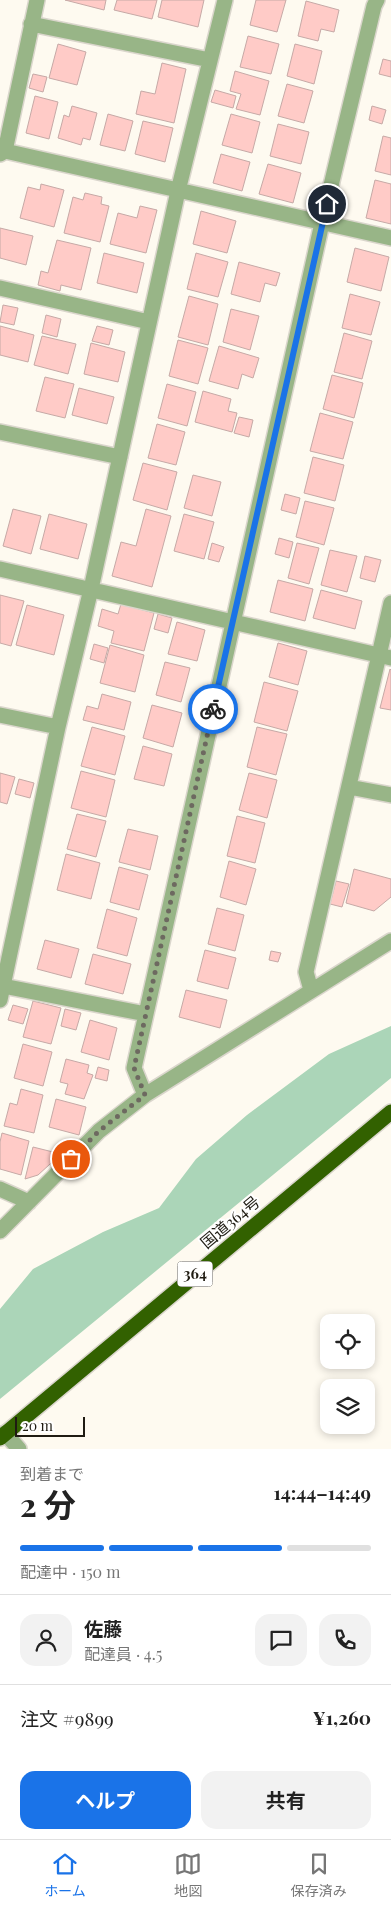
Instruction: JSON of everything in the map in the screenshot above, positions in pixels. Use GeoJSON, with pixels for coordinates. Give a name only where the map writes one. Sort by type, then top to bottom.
{"type":"FeatureCollection","features":[{"type":"Feature","properties":{"kind":"highway","name":"国道364号"},"geometry":{"type":"LineString","coordinates":[[3,1435],[391,1112]]}},
{"type":"Feature","properties":{"kind":"street"},"geometry":{"type":"LineString","coordinates":[[37,0],[2,153],[391,238]]}},
{"type":"Feature","properties":{"kind":"street"},"geometry":{"type":"LineString","coordinates":[[146,1014],[2,993],[58,727],[91,589],[178,191],[225,0]]}},
{"type":"Feature","properties":{"kind":"street"},"geometry":{"type":"LineString","coordinates":[[145,1095],[134,1068],[322,223],[377,0]]}},
{"type":"Feature","properties":{"kind":"street"},"geometry":{"type":"LineString","coordinates":[[32,24],[210,60]]}},
{"type":"Feature","properties":{"kind":"street"},"geometry":{"type":"LineString","coordinates":[[0,288],[149,322]]}},
{"type":"Feature","properties":{"kind":"street"},"geometry":{"type":"LineString","coordinates":[[0,432],[120,457]]}},
{"type":"Feature","properties":{"kind":"street"},"geometry":{"type":"LineString","coordinates":[[0,569],[385,656]]}},
{"type":"Feature","properties":{"kind":"street"},"geometry":{"type":"LineString","coordinates":[[311,990],[306,972],[349,787],[385,656],[391,603]]}},
{"type":"Feature","properties":{"kind":"street"},"geometry":{"type":"LineString","coordinates":[[0,715],[58,727]]}},
{"type":"Feature","properties":{"kind":"street"},"geometry":{"type":"LineString","coordinates":[[349,787],[391,796]]}},
{"type":"Feature","properties":{"kind":"street"},"geometry":{"type":"LineString","coordinates":[[0,1231],[99,1131],[145,1095],[391,941]]}},
{"type":"Feature","properties":{"kind":"street"},"geometry":{"type":"LineString","coordinates":[[0,1189],[29,1202]]}},
{"type":"Feature","properties":{"kind":"street"},"geometry":{"type":"LineString","coordinates":[[3,1435],[19,1449]]}},
{"type":"Feature","properties":{"kind":"green space"},"geometry":{"type":"Polygon","coordinates":[[[391,1026],[391,1078],[0,1399],[0,1309],[33,1269],[103,1232],[159,1208],[196,1159],[247,1115],[329,1054],[391,1026]]]}},
{"type":"Feature","properties":{"kind":"building"},"geometry":{"type":"Polygon","coordinates":[[[65,0],[106,0],[104,10],[65,0]]]}},
{"type":"Feature","properties":{"kind":"building"},"geometry":{"type":"Polygon","coordinates":[[[117,0],[157,0],[152,19],[114,10],[117,0]]]}},
{"type":"Feature","properties":{"kind":"building"},"geometry":{"type":"Polygon","coordinates":[[[162,0],[204,0],[198,27],[158,17],[162,0]]]}},
{"type":"Feature","properties":{"kind":"building"},"geometry":{"type":"Polygon","coordinates":[[[256,0],[286,0],[277,32],[250,25],[256,0]]]}},
{"type":"Feature","properties":{"kind":"building"},"geometry":{"type":"Polygon","coordinates":[[[306,1],[339,10],[334,32],[321,29],[318,41],[298,36],[306,1]]]}},
{"type":"Feature","properties":{"kind":"building"},"geometry":{"type":"Polygon","coordinates":[[[248,36],[279,44],[271,74],[240,67],[248,36]]]}},
{"type":"Feature","properties":{"kind":"building"},"geometry":{"type":"Polygon","coordinates":[[[58,44],[86,52],[77,85],[49,78],[58,44]]]}},
{"type":"Feature","properties":{"kind":"building"},"geometry":{"type":"Polygon","coordinates":[[[295,44],[322,51],[314,84],[287,76],[295,44]]]}},
{"type":"Feature","properties":{"kind":"building"},"geometry":{"type":"Polygon","coordinates":[[[383,59],[391,61],[391,77],[379,74],[383,59]]]}},
{"type":"Feature","properties":{"kind":"building"},"geometry":{"type":"Polygon","coordinates":[[[162,63],[186,69],[174,123],[136,114],[141,91],[155,94],[162,63]]]}},
{"type":"Feature","properties":{"kind":"building"},"geometry":{"type":"Polygon","coordinates":[[[235,71],[269,81],[260,115],[236,109],[241,94],[230,91],[235,71]]]}},
{"type":"Feature","properties":{"kind":"building"},"geometry":{"type":"Polygon","coordinates":[[[33,74],[47,77],[43,92],[29,88],[33,74]]]}},
{"type":"Feature","properties":{"kind":"building"},"geometry":{"type":"Polygon","coordinates":[[[287,84],[313,91],[304,123],[278,116],[287,84]]]}},
{"type":"Feature","properties":{"kind":"building"},"geometry":{"type":"Polygon","coordinates":[[[215,90],[236,96],[233,108],[211,102],[215,90]]]}},
{"type":"Feature","properties":{"kind":"building"},"geometry":{"type":"Polygon","coordinates":[[[35,96],[58,102],[49,139],[26,133],[35,96]]]}},
{"type":"Feature","properties":{"kind":"building"},"geometry":{"type":"Polygon","coordinates":[[[72,106],[97,113],[90,140],[83,138],[81,145],[58,138],[64,115],[69,117],[72,106]]]}},
{"type":"Feature","properties":{"kind":"building"},"geometry":{"type":"Polygon","coordinates":[[[372,106],[386,110],[382,124],[369,120],[372,106]]]}},
{"type":"Feature","properties":{"kind":"building"},"geometry":{"type":"Polygon","coordinates":[[[108,114],[133,121],[125,151],[100,145],[108,114]]]}},
{"type":"Feature","properties":{"kind":"building"},"geometry":{"type":"Polygon","coordinates":[[[231,114],[260,122],[252,153],[222,145],[231,114]]]}},
{"type":"Feature","properties":{"kind":"building"},"geometry":{"type":"Polygon","coordinates":[[[143,121],[173,128],[165,162],[135,154],[143,121]]]}},
{"type":"Feature","properties":{"kind":"building"},"geometry":{"type":"Polygon","coordinates":[[[278,124],[309,132],[301,164],[270,156],[278,124]]]}},
{"type":"Feature","properties":{"kind":"building"},"geometry":{"type":"Polygon","coordinates":[[[383,136],[391,138],[391,175],[375,171],[383,136]]]}},
{"type":"Feature","properties":{"kind":"building"},"geometry":{"type":"Polygon","coordinates":[[[221,154],[250,162],[242,191],[213,183],[221,154]]]}},
{"type":"Feature","properties":{"kind":"building"},"geometry":{"type":"Polygon","coordinates":[[[268,164],[301,173],[293,203],[259,194],[268,164]]]}},
{"type":"Feature","properties":{"kind":"building"},"geometry":{"type":"Polygon","coordinates":[[[375,180],[391,184],[391,224],[366,218],[375,180]]]}},
{"type":"Feature","properties":{"kind":"building"},"geometry":{"type":"Polygon","coordinates":[[[41,184],[64,190],[54,227],[20,218],[28,187],[40,190],[41,184]]]}},
{"type":"Feature","properties":{"kind":"building"},"geometry":{"type":"Polygon","coordinates":[[[85,193],[102,197],[101,204],[109,206],[100,242],[64,233],[73,197],[83,200],[85,193]]]}},
{"type":"Feature","properties":{"kind":"building"},"geometry":{"type":"Polygon","coordinates":[[[140,206],[157,210],[146,253],[110,244],[118,213],[137,218],[140,206]]]}},
{"type":"Feature","properties":{"kind":"building"},"geometry":{"type":"Polygon","coordinates":[[[201,211],[236,221],[227,253],[193,244],[201,211]]]}},
{"type":"Feature","properties":{"kind":"building"},"geometry":{"type":"Polygon","coordinates":[[[0,228],[33,236],[26,265],[0,258],[0,228]]]}},
{"type":"Feature","properties":{"kind":"building"},"geometry":{"type":"Polygon","coordinates":[[[57,240],[91,248],[81,290],[61,285],[60,291],[38,285],[41,271],[48,273],[57,240]]]}},
{"type":"Feature","properties":{"kind":"building"},"geometry":{"type":"Polygon","coordinates":[[[355,248],[389,257],[381,291],[347,282],[355,248]]]}},
{"type":"Feature","properties":{"kind":"building"},"geometry":{"type":"Polygon","coordinates":[[[104,253],[144,263],[137,293],[97,283],[104,253]]]}},
{"type":"Feature","properties":{"kind":"building"},"geometry":{"type":"Polygon","coordinates":[[[196,253],[228,262],[218,297],[187,289],[196,253]]]}},
{"type":"Feature","properties":{"kind":"building"},"geometry":{"type":"Polygon","coordinates":[[[239,262],[280,273],[276,286],[265,283],[260,302],[231,294],[239,262]]]}},
{"type":"Feature","properties":{"kind":"building"},"geometry":{"type":"Polygon","coordinates":[[[350,294],[380,302],[371,335],[342,328],[350,294]]]}},
{"type":"Feature","properties":{"kind":"building"},"geometry":{"type":"Polygon","coordinates":[[[189,296],[218,304],[208,345],[178,337],[189,296]]]}},
{"type":"Feature","properties":{"kind":"building"},"geometry":{"type":"Polygon","coordinates":[[[3,305],[18,308],[14,325],[0,322],[3,305]]]}},
{"type":"Feature","properties":{"kind":"building"},"geometry":{"type":"Polygon","coordinates":[[[231,309],[259,316],[250,350],[223,342],[231,309]]]}},
{"type":"Feature","properties":{"kind":"building"},"geometry":{"type":"Polygon","coordinates":[[[46,315],[61,319],[57,337],[42,333],[46,315]]]}},
{"type":"Feature","properties":{"kind":"building"},"geometry":{"type":"Polygon","coordinates":[[[0,326],[34,335],[28,362],[0,355],[0,326]]]}},
{"type":"Feature","properties":{"kind":"building"},"geometry":{"type":"Polygon","coordinates":[[[97,326],[113,330],[109,345],[92,341],[97,326]]]}},
{"type":"Feature","properties":{"kind":"building"},"geometry":{"type":"Polygon","coordinates":[[[344,333],[372,341],[362,379],[334,372],[344,333]]]}},
{"type":"Feature","properties":{"kind":"building"},"geometry":{"type":"Polygon","coordinates":[[[42,336],[76,344],[68,374],[34,365],[42,336]]]}},
{"type":"Feature","properties":{"kind":"building"},"geometry":{"type":"Polygon","coordinates":[[[178,340],[208,348],[198,384],[169,376],[178,340]]]}},
{"type":"Feature","properties":{"kind":"building"},"geometry":{"type":"Polygon","coordinates":[[[91,343],[125,352],[118,382],[84,374],[91,343]]]}},
{"type":"Feature","properties":{"kind":"building"},"geometry":{"type":"Polygon","coordinates":[[[219,346],[259,358],[253,378],[242,374],[238,389],[209,381],[219,346]]]}},
{"type":"Feature","properties":{"kind":"building"},"geometry":{"type":"Polygon","coordinates":[[[332,375],[363,383],[354,418],[323,409],[332,375]]]}},
{"type":"Feature","properties":{"kind":"building"},"geometry":{"type":"Polygon","coordinates":[[[45,377],[74,384],[65,418],[36,411],[45,377]]]}},
{"type":"Feature","properties":{"kind":"building"},"geometry":{"type":"Polygon","coordinates":[[[167,384],[196,392],[187,426],[158,418],[167,384]]]}},
{"type":"Feature","properties":{"kind":"building"},"geometry":{"type":"Polygon","coordinates":[[[79,388],[114,397],[107,424],[72,415],[79,388]]]}},
{"type":"Feature","properties":{"kind":"building"},"geometry":{"type":"Polygon","coordinates":[[[203,391],[231,399],[228,411],[237,413],[232,432],[195,422],[203,391]]]}},
{"type":"Feature","properties":{"kind":"building"},"geometry":{"type":"Polygon","coordinates":[[[320,413],[353,422],[343,459],[310,451],[320,413]]]}},
{"type":"Feature","properties":{"kind":"building"},"geometry":{"type":"Polygon","coordinates":[[[239,417],[253,420],[249,437],[234,433],[239,417]]]}},
{"type":"Feature","properties":{"kind":"building"},"geometry":{"type":"Polygon","coordinates":[[[157,424],[185,432],[176,465],[148,458],[157,424]]]}},
{"type":"Feature","properties":{"kind":"building"},"geometry":{"type":"Polygon","coordinates":[[[313,457],[344,465],[335,501],[304,493],[313,457]]]}},
{"type":"Feature","properties":{"kind":"building"},"geometry":{"type":"Polygon","coordinates":[[[143,463],[177,472],[167,510],[133,500],[143,463]]]}},
{"type":"Feature","properties":{"kind":"building"},"geometry":{"type":"Polygon","coordinates":[[[193,475],[221,482],[212,516],[184,508],[193,475]]]}},
{"type":"Feature","properties":{"kind":"building"},"geometry":{"type":"Polygon","coordinates":[[[285,494],[300,498],[296,514],[281,510],[285,494]]]}},
{"type":"Feature","properties":{"kind":"building"},"geometry":{"type":"Polygon","coordinates":[[[305,501],[334,508],[324,545],[296,537],[305,501]]]}},
{"type":"Feature","properties":{"kind":"building"},"geometry":{"type":"Polygon","coordinates":[[[13,509],[41,516],[31,554],[3,546],[13,509]]]}},
{"type":"Feature","properties":{"kind":"building"},"geometry":{"type":"Polygon","coordinates":[[[146,509],[171,516],[152,587],[112,576],[121,542],[136,546],[146,509]]]}},
{"type":"Feature","properties":{"kind":"building"},"geometry":{"type":"Polygon","coordinates":[[[49,514],[87,524],[78,559],[40,549],[49,514]]]}},
{"type":"Feature","properties":{"kind":"building"},"geometry":{"type":"Polygon","coordinates":[[[184,514],[214,522],[204,559],[174,551],[184,514]]]}},
{"type":"Feature","properties":{"kind":"building"},"geometry":{"type":"Polygon","coordinates":[[[279,538],[293,542],[289,558],[275,554],[279,538]]]}},
{"type":"Feature","properties":{"kind":"building"},"geometry":{"type":"Polygon","coordinates":[[[212,543],[224,547],[219,562],[208,559],[212,543]]]}},
{"type":"Feature","properties":{"kind":"building"},"geometry":{"type":"Polygon","coordinates":[[[297,543],[319,548],[309,584],[288,578],[297,543]]]}},
{"type":"Feature","properties":{"kind":"building"},"geometry":{"type":"Polygon","coordinates":[[[330,550],[357,556],[347,592],[321,585],[330,550]]]}},
{"type":"Feature","properties":{"kind":"building"},"geometry":{"type":"Polygon","coordinates":[[[365,556],[381,560],[375,582],[360,578],[365,556]]]}},
{"type":"Feature","properties":{"kind":"building"},"geometry":{"type":"Polygon","coordinates":[[[278,580],[313,589],[305,621],[270,612],[278,580]]]}},
{"type":"Feature","properties":{"kind":"building"},"geometry":{"type":"Polygon","coordinates":[[[321,590],[362,601],[355,629],[313,618],[321,590]]]}},
{"type":"Feature","properties":{"kind":"building"},"geometry":{"type":"Polygon","coordinates":[[[0,595],[24,601],[11,646],[0,643],[0,595]]]}},
{"type":"Feature","properties":{"kind":"building"},"geometry":{"type":"Polygon","coordinates":[[[121,604],[154,613],[144,651],[111,643],[114,631],[98,626],[102,609],[118,614],[121,604]]]}},
{"type":"Feature","properties":{"kind":"building"},"geometry":{"type":"Polygon","coordinates":[[[27,605],[64,615],[54,655],[16,645],[27,605]]]}},
{"type":"Feature","properties":{"kind":"building"},"geometry":{"type":"Polygon","coordinates":[[[158,614],[172,618],[168,633],[154,629],[158,614]]]}},
{"type":"Feature","properties":{"kind":"building"},"geometry":{"type":"Polygon","coordinates":[[[177,622],[205,630],[197,661],[168,654],[177,622]]]}},
{"type":"Feature","properties":{"kind":"building"},"geometry":{"type":"Polygon","coordinates":[[[278,643],[307,651],[298,685],[269,677],[278,643]]]}},
{"type":"Feature","properties":{"kind":"building"},"geometry":{"type":"Polygon","coordinates":[[[94,644],[108,648],[104,663],[90,659],[94,644]]]}},
{"type":"Feature","properties":{"kind":"building"},"geometry":{"type":"Polygon","coordinates":[[[110,645],[144,655],[135,692],[100,683],[110,645]]]}},
{"type":"Feature","properties":{"kind":"building"},"geometry":{"type":"Polygon","coordinates":[[[165,662],[190,668],[181,702],[156,695],[165,662]]]}},
{"type":"Feature","properties":{"kind":"building"},"geometry":{"type":"Polygon","coordinates":[[[391,670],[391,710],[380,708],[391,670]]]}},
{"type":"Feature","properties":{"kind":"building"},"geometry":{"type":"Polygon","coordinates":[[[264,682],[298,691],[287,731],[254,722],[264,682]]]}},
{"type":"Feature","properties":{"kind":"building"},"geometry":{"type":"Polygon","coordinates":[[[102,694],[131,702],[124,730],[83,720],[87,706],[98,709],[102,694]]]}},
{"type":"Feature","properties":{"kind":"building"},"geometry":{"type":"Polygon","coordinates":[[[152,705],[182,713],[173,747],[143,738],[152,705]]]}},
{"type":"Feature","properties":{"kind":"building"},"geometry":{"type":"Polygon","coordinates":[[[92,727],[125,736],[115,775],[81,766],[92,727]]]}},
{"type":"Feature","properties":{"kind":"building"},"geometry":{"type":"Polygon","coordinates":[[[257,727],[287,734],[276,775],[247,767],[257,727]]]}},
{"type":"Feature","properties":{"kind":"building"},"geometry":{"type":"Polygon","coordinates":[[[143,746],[172,754],[164,786],[134,779],[143,746]]]}},
{"type":"Feature","properties":{"kind":"building"},"geometry":{"type":"Polygon","coordinates":[[[81,771],[115,780],[106,817],[71,808],[81,771]]]}},
{"type":"Feature","properties":{"kind":"building"},"geometry":{"type":"Polygon","coordinates":[[[0,773],[15,777],[7,804],[0,802],[0,773]]]}},
{"type":"Feature","properties":{"kind":"building"},"geometry":{"type":"Polygon","coordinates":[[[249,773],[277,780],[267,818],[239,810],[249,773]]]}},
{"type":"Feature","properties":{"kind":"building"},"geometry":{"type":"Polygon","coordinates":[[[19,779],[34,783],[30,798],[15,794],[19,779]]]}},
{"type":"Feature","properties":{"kind":"building"},"geometry":{"type":"Polygon","coordinates":[[[77,814],[106,821],[96,857],[67,849],[77,814]]]}},
{"type":"Feature","properties":{"kind":"building"},"geometry":{"type":"Polygon","coordinates":[[[237,816],[265,823],[255,863],[227,856],[237,816]]]}},
{"type":"Feature","properties":{"kind":"building"},"geometry":{"type":"Polygon","coordinates":[[[128,829],[158,836],[150,870],[119,862],[128,829]]]}},
{"type":"Feature","properties":{"kind":"building"},"geometry":{"type":"Polygon","coordinates":[[[66,854],[100,863],[91,899],[57,890],[66,854]]]}},
{"type":"Feature","properties":{"kind":"building"},"geometry":{"type":"Polygon","coordinates":[[[229,861],[256,869],[246,905],[220,897],[229,861]]]}},
{"type":"Feature","properties":{"kind":"building"},"geometry":{"type":"Polygon","coordinates":[[[119,867],[148,875],[139,910],[110,902],[119,867]]]}},
{"type":"Feature","properties":{"kind":"building"},"geometry":{"type":"Polygon","coordinates":[[[354,869],[391,879],[391,897],[374,911],[346,903],[354,869]]]}},
{"type":"Feature","properties":{"kind":"building"},"geometry":{"type":"Polygon","coordinates":[[[336,881],[349,884],[342,907],[330,904],[336,881]]]}},
{"type":"Feature","properties":{"kind":"building"},"geometry":{"type":"Polygon","coordinates":[[[217,908],[244,915],[235,951],[208,944],[217,908]]]}},
{"type":"Feature","properties":{"kind":"building"},"geometry":{"type":"Polygon","coordinates":[[[107,909],[137,918],[127,956],[97,948],[107,909]]]}},
{"type":"Feature","properties":{"kind":"building"},"geometry":{"type":"Polygon","coordinates":[[[45,940],[79,949],[71,978],[37,969],[45,940]]]}},
{"type":"Feature","properties":{"kind":"building"},"geometry":{"type":"Polygon","coordinates":[[[205,950],[236,958],[228,989],[197,981],[205,950]]]}},
{"type":"Feature","properties":{"kind":"building"},"geometry":{"type":"Polygon","coordinates":[[[271,951],[281,953],[278,962],[269,960],[271,951]]]}},
{"type":"Feature","properties":{"kind":"building"},"geometry":{"type":"Polygon","coordinates":[[[93,954],[131,964],[123,994],[85,984],[93,954]]]}},
{"type":"Feature","properties":{"kind":"building"},"geometry":{"type":"Polygon","coordinates":[[[186,990],[227,1000],[220,1028],[179,1017],[186,990]]]}},
{"type":"Feature","properties":{"kind":"building"},"geometry":{"type":"Polygon","coordinates":[[[33,1001],[61,1008],[51,1044],[23,1037],[33,1001]]]}},
{"type":"Feature","properties":{"kind":"building"},"geometry":{"type":"Polygon","coordinates":[[[13,1005],[28,1009],[23,1024],[8,1020],[13,1005]]]}},
{"type":"Feature","properties":{"kind":"building"},"geometry":{"type":"Polygon","coordinates":[[[65,1009],[81,1013],[76,1030],[61,1026],[65,1009]]]}},
{"type":"Feature","properties":{"kind":"building"},"geometry":{"type":"Polygon","coordinates":[[[90,1020],[117,1028],[109,1060],[81,1052],[90,1020]]]}},
{"type":"Feature","properties":{"kind":"building"},"geometry":{"type":"Polygon","coordinates":[[[23,1044],[52,1052],[43,1086],[14,1078],[23,1044]]]}},
{"type":"Feature","properties":{"kind":"building"},"geometry":{"type":"Polygon","coordinates":[[[66,1059],[89,1065],[87,1073],[93,1075],[84,1099],[65,1094],[68,1084],[60,1082],[66,1059]]]}},
{"type":"Feature","properties":{"kind":"building"},"geometry":{"type":"Polygon","coordinates":[[[98,1067],[109,1070],[107,1081],[95,1078],[98,1067]]]}},
{"type":"Feature","properties":{"kind":"building"},"geometry":{"type":"Polygon","coordinates":[[[21,1089],[43,1095],[34,1133],[4,1126],[10,1103],[17,1105],[21,1089]]]}},
{"type":"Feature","properties":{"kind":"building"},"geometry":{"type":"Polygon","coordinates":[[[56,1099],[86,1107],[79,1135],[49,1127],[56,1099]]]}},
{"type":"Feature","properties":{"kind":"building"},"geometry":{"type":"Polygon","coordinates":[[[2,1133],[29,1141],[21,1175],[0,1169],[2,1133]]]}},
{"type":"Feature","properties":{"kind":"building"},"geometry":{"type":"Polygon","coordinates":[[[33,1147],[61,1154],[38,1175],[25,1179],[33,1147]]]}},
{"type":"Feature","properties":{"kind":"way so far"},"geometry":{"type":"LineString","coordinates":[[71,1159],[99,1131],[145,1095],[134,1068],[213,709]]}},
{"type":"Feature","properties":{"kind":"route"},"geometry":{"type":"LineString","coordinates":[[213,709],[327,204]]}}]}
